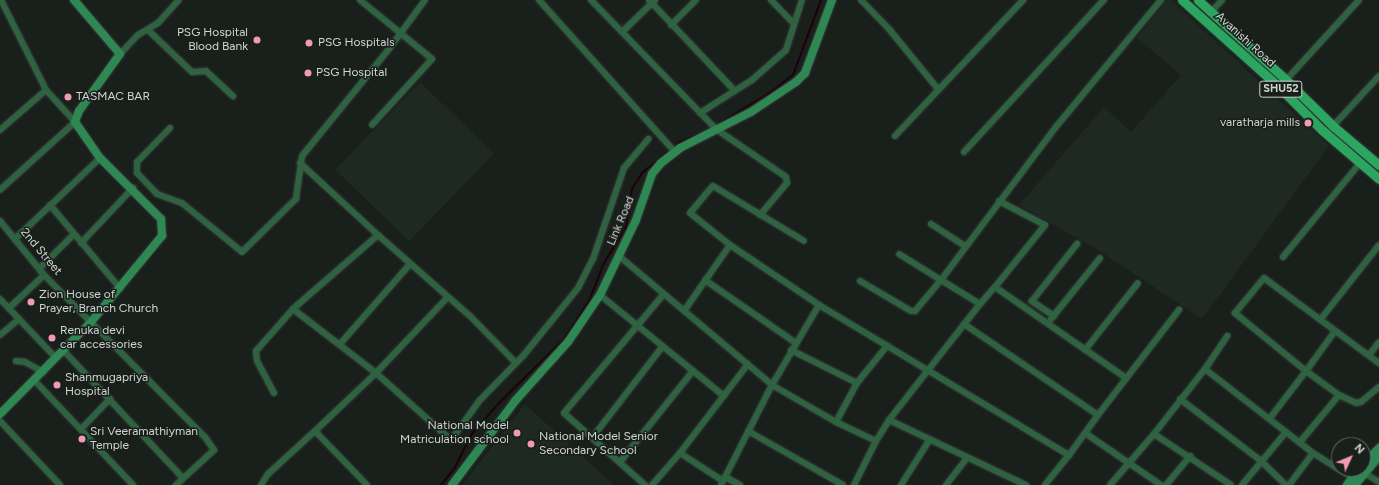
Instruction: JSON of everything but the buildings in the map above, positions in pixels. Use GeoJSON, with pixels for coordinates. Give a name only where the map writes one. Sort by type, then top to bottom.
{"type":"FeatureCollection","features":[{"type":"Feature","properties":{"kind":"main road","name":"Avanishi Road"},"geometry":{"type":"LineString","coordinates":[[1182,0],[1379,179]]}},
{"type":"Feature","properties":{"kind":"main road","name":"SHU52"},"geometry":{"type":"LineString","coordinates":[[1198,0],[1286,80],[1332,126],[1379,165]]}},
{"type":"Feature","properties":{"kind":"street"},"geometry":{"type":"LineString","coordinates":[[0,414],[91,322],[162,236],[161,219],[133,188],[100,158],[75,122],[46,90],[1,0]]}},
{"type":"Feature","properties":{"kind":"street"},"geometry":{"type":"LineString","coordinates":[[74,0],[120,54]]}},
{"type":"Feature","properties":{"kind":"street"},"geometry":{"type":"LineString","coordinates":[[0,190],[75,122],[79,111],[120,54],[138,35],[158,23],[179,0]]}},
{"type":"Feature","properties":{"kind":"street"},"geometry":{"type":"LineString","coordinates":[[360,0],[401,31],[432,59],[372,125]]}},
{"type":"Feature","properties":{"kind":"street"},"geometry":{"type":"LineString","coordinates":[[170,128],[137,162],[137,173],[157,194],[182,203],[242,252],[296,199],[302,156],[425,0]]}},
{"type":"Feature","properties":{"kind":"street"},"geometry":{"type":"LineString","coordinates":[[539,0],[672,149]]}},
{"type":"Feature","properties":{"kind":"street"},"geometry":{"type":"LineString","coordinates":[[592,0],[715,128],[786,177],[787,183],[760,214]]}},
{"type":"Feature","properties":{"kind":"street"},"geometry":{"type":"LineString","coordinates":[[671,25],[696,0]]}},
{"type":"Feature","properties":{"kind":"street"},"geometry":{"type":"LineString","coordinates":[[771,0],[794,24]]}},
{"type":"Feature","properties":{"kind":"street"},"geometry":{"type":"LineString","coordinates":[[700,113],[752,80],[786,50],[802,0]]}},
{"type":"Feature","properties":{"kind":"street","name":"Link Road"},"geometry":{"type":"LineString","coordinates":[[452,485],[514,401],[568,342],[600,295],[636,220],[652,174],[661,162],[672,149],[751,112],[796,82],[805,73],[832,0]]}},
{"type":"Feature","properties":{"kind":"street"},"geometry":{"type":"LineString","coordinates":[[861,0],[889,29],[938,89]]}},
{"type":"Feature","properties":{"kind":"street"},"geometry":{"type":"LineString","coordinates":[[895,136],[1023,0]]}},
{"type":"Feature","properties":{"kind":"street"},"geometry":{"type":"LineString","coordinates":[[964,152],[1104,0]]}},
{"type":"Feature","properties":{"kind":"street"},"geometry":{"type":"LineString","coordinates":[[860,281],[911,312],[915,311],[941,280],[999,201],[1084,91],[1161,0]]}},
{"type":"Feature","properties":{"kind":"street"},"geometry":{"type":"LineString","coordinates":[[1211,12],[1222,0]]}},
{"type":"Feature","properties":{"kind":"street"},"geometry":{"type":"LineString","coordinates":[[1286,80],[1359,0]]}},
{"type":"Feature","properties":{"kind":"street"},"geometry":{"type":"LineString","coordinates":[[622,32],[652,1],[671,25],[735,92]]}},
{"type":"Feature","properties":{"kind":"street"},"geometry":{"type":"LineString","coordinates":[[148,30],[192,72],[206,71],[233,96]]}},
{"type":"Feature","properties":{"kind":"street"},"geometry":{"type":"LineString","coordinates":[[1332,126],[1379,76]]}},
{"type":"Feature","properties":{"kind":"street"},"geometry":{"type":"LineString","coordinates":[[0,130],[46,90]]}},
{"type":"Feature","properties":{"kind":"street"},"geometry":{"type":"LineString","coordinates":[[293,309],[376,373],[451,440],[480,400],[516,363],[578,288],[593,259],[624,168],[648,139]]}},
{"type":"Feature","properties":{"kind":"street"},"geometry":{"type":"LineString","coordinates":[[15,239],[100,158]]}},
{"type":"Feature","properties":{"kind":"street"},"geometry":{"type":"LineString","coordinates":[[300,163],[410,264],[471,317],[516,363]]}},
{"type":"Feature","properties":{"kind":"street"},"geometry":{"type":"LineString","coordinates":[[1283,257],[1360,163]]}},
{"type":"Feature","properties":{"kind":"street"},"geometry":{"type":"LineString","coordinates":[[804,241],[712,186],[690,213],[730,245],[819,305],[1069,455]]}},
{"type":"Feature","properties":{"kind":"street"},"geometry":{"type":"LineString","coordinates":[[81,243],[133,188]]}},
{"type":"Feature","properties":{"kind":"street"},"geometry":{"type":"LineString","coordinates":[[854,485],[876,441],[889,420],[980,304],[1045,225],[999,201]]}},
{"type":"Feature","properties":{"kind":"street"},"geometry":{"type":"LineString","coordinates":[[50,205],[120,288]]}},
{"type":"Feature","properties":{"kind":"street","name":"2nd Street"},"geometry":{"type":"LineString","coordinates":[[0,221],[40,268],[44,275],[205,437],[214,450],[176,485]]}},
{"type":"Feature","properties":{"kind":"street"},"geometry":{"type":"LineString","coordinates":[[931,224],[965,246]]}},
{"type":"Feature","properties":{"kind":"street"},"geometry":{"type":"LineString","coordinates":[[40,268],[74,234]]}},
{"type":"Feature","properties":{"kind":"street"},"geometry":{"type":"LineString","coordinates":[[274,393],[257,361],[256,351],[293,309],[378,235]]}},
{"type":"Feature","properties":{"kind":"street"},"geometry":{"type":"LineString","coordinates":[[1054,316],[1032,301],[1077,244]]}},
{"type":"Feature","properties":{"kind":"street"},"geometry":{"type":"LineString","coordinates":[[684,311],[730,245]]}},
{"type":"Feature","properties":{"kind":"street"},"geometry":{"type":"LineString","coordinates":[[1320,320],[1379,246]]}},
{"type":"Feature","properties":{"kind":"street"},"geometry":{"type":"LineString","coordinates":[[899,254],[980,304]]}},
{"type":"Feature","properties":{"kind":"street"},"geometry":{"type":"LineString","coordinates":[[619,256],[663,296],[684,311],[772,385],[836,422],[876,441]]}},
{"type":"Feature","properties":{"kind":"street"},"geometry":{"type":"LineString","coordinates":[[1048,324],[1100,258]]}},
{"type":"Feature","properties":{"kind":"street"},"geometry":{"type":"LineString","coordinates":[[340,344],[410,264]]}},
{"type":"Feature","properties":{"kind":"street"},"geometry":{"type":"LineString","coordinates":[[8,308],[44,275]]}},
{"type":"Feature","properties":{"kind":"street"},"geometry":{"type":"LineString","coordinates":[[1379,363],[1264,278],[1235,313],[1306,371],[1340,395],[1356,403],[1361,402],[1379,387]]}},
{"type":"Feature","properties":{"kind":"street"},"geometry":{"type":"LineString","coordinates":[[705,280],[796,344]]}},
{"type":"Feature","properties":{"kind":"street"},"geometry":{"type":"LineString","coordinates":[[1085,350],[1138,283]]}},
{"type":"Feature","properties":{"kind":"street"},"geometry":{"type":"LineString","coordinates":[[995,287],[1126,378]]}},
{"type":"Feature","properties":{"kind":"street"},"geometry":{"type":"LineString","coordinates":[[600,295],[724,396]]}},
{"type":"Feature","properties":{"kind":"street"},"geometry":{"type":"LineString","coordinates":[[645,485],[564,413],[663,296]]}},
{"type":"Feature","properties":{"kind":"street"},"geometry":{"type":"LineString","coordinates":[[261,485],[268,474],[376,373],[448,298]]}},
{"type":"Feature","properties":{"kind":"street"},"geometry":{"type":"LineString","coordinates":[[0,299],[56,358]]}},
{"type":"Feature","properties":{"kind":"street"},"geometry":{"type":"LineString","coordinates":[[723,481],[772,385],[819,305]]}},
{"type":"Feature","properties":{"kind":"street"},"geometry":{"type":"LineString","coordinates":[[1045,485],[1179,310]]}},
{"type":"Feature","properties":{"kind":"street"},"geometry":{"type":"LineString","coordinates":[[0,335],[19,320]]}},
{"type":"Feature","properties":{"kind":"street"},"geometry":{"type":"LineString","coordinates":[[964,324],[1098,415]]}},
{"type":"Feature","properties":{"kind":"street"},"geometry":{"type":"LineString","coordinates":[[1270,418],[1335,331]]}},
{"type":"Feature","properties":{"kind":"street"},"geometry":{"type":"LineString","coordinates":[[1110,485],[1128,462],[1154,434],[1205,369],[1227,336]]}},
{"type":"Feature","properties":{"kind":"street"},"geometry":{"type":"LineString","coordinates":[[1369,355],[1379,342]]}},
{"type":"Feature","properties":{"kind":"street"},"geometry":{"type":"LineString","coordinates":[[836,422],[858,383],[887,346]]}},
{"type":"Feature","properties":{"kind":"street"},"geometry":{"type":"LineString","coordinates":[[592,438],[662,347]]}},
{"type":"Feature","properties":{"kind":"street"},"geometry":{"type":"LineString","coordinates":[[792,350],[858,383]]}},
{"type":"Feature","properties":{"kind":"street"},"geometry":{"type":"LineString","coordinates":[[64,351],[183,478]]}},
{"type":"Feature","properties":{"kind":"street"},"geometry":{"type":"LineString","coordinates":[[16,361],[25,362],[42,372]]}},
{"type":"Feature","properties":{"kind":"street"},"geometry":{"type":"LineString","coordinates":[[652,485],[680,453],[748,364]]}},
{"type":"Feature","properties":{"kind":"street"},"geometry":{"type":"LineString","coordinates":[[1205,369],[1270,418],[1312,453],[1331,464]]}},
{"type":"Feature","properties":{"kind":"street"},"geometry":{"type":"LineString","coordinates":[[620,462],[693,371]]}},
{"type":"Feature","properties":{"kind":"street"},"geometry":{"type":"LineString","coordinates":[[34,380],[132,485]]}},
{"type":"Feature","properties":{"kind":"street"},"geometry":{"type":"LineString","coordinates":[[1300,442],[1340,395]]}},
{"type":"Feature","properties":{"kind":"street"},"geometry":{"type":"LineString","coordinates":[[81,429],[110,399]]}},
{"type":"Feature","properties":{"kind":"street"},"geometry":{"type":"LineString","coordinates":[[1180,399],[1261,462],[1286,485]]}},
{"type":"Feature","properties":{"kind":"street"},"geometry":{"type":"LineString","coordinates":[[889,420],[1026,485]]}},
{"type":"Feature","properties":{"kind":"street"},"geometry":{"type":"LineString","coordinates":[[0,421],[60,485]]}},
{"type":"Feature","properties":{"kind":"street"},"geometry":{"type":"LineString","coordinates":[[315,431],[368,485]]}},
{"type":"Feature","properties":{"kind":"street"},"geometry":{"type":"LineString","coordinates":[[748,431],[843,485]]}},
{"type":"Feature","properties":{"kind":"street"},"geometry":{"type":"LineString","coordinates":[[1242,485],[1286,432]]}},
{"type":"Feature","properties":{"kind":"street"},"geometry":{"type":"LineString","coordinates":[[1085,433],[1161,485]]}},
{"type":"Feature","properties":{"kind":"street"},"geometry":{"type":"LineString","coordinates":[[1154,434],[1190,456],[1227,484]]}},
{"type":"Feature","properties":{"kind":"street"},"geometry":{"type":"LineString","coordinates":[[901,485],[930,439]]}},
{"type":"Feature","properties":{"kind":"street"},"geometry":{"type":"LineString","coordinates":[[1371,458],[1379,448]]}},
{"type":"Feature","properties":{"kind":"street"},"geometry":{"type":"LineString","coordinates":[[680,453],[723,481],[740,485]]}},
{"type":"Feature","properties":{"kind":"street"},"geometry":{"type":"LineString","coordinates":[[1289,485],[1312,453]]}},
{"type":"Feature","properties":{"kind":"street"},"geometry":{"type":"LineString","coordinates":[[1166,485],[1190,456]]}},
{"type":"Feature","properties":{"kind":"street"},"geometry":{"type":"LineString","coordinates":[[1371,462],[1379,456]]}},
{"type":"Feature","properties":{"kind":"street"},"geometry":{"type":"LineString","coordinates":[[946,485],[967,458]]}},
{"type":"Feature","properties":{"kind":"street"},"geometry":{"type":"LineString","coordinates":[[1371,476],[1379,482]]}},
{"type":"Feature","properties":{"kind":"street"},"geometry":{"type":"LineString","coordinates":[[1347,485],[1354,481]]}},
{"type":"Feature","properties":{"kind":"shaded area"},"geometry":{"type":"Polygon","coordinates":[[[1166,0],[1171,0],[1329,146],[1202,319],[1098,250],[1019,205],[1104,107],[1131,132],[1181,75],[1137,38],[1166,0]]]}},
{"type":"Feature","properties":{"kind":"shaded area"},"geometry":{"type":"Polygon","coordinates":[[[420,82],[494,154],[409,241],[335,170],[420,82]]]}},
{"type":"Feature","properties":{"kind":"shaded area","name":"National Model Senior Secondary School"},"geometry":{"type":"Polygon","coordinates":[[[525,404],[614,485],[462,485],[525,404]]]}},
{"type":"Feature","properties":{"kind":"waterway"},"geometry":{"type":"LineString","coordinates":[[718,124],[768,94],[793,75],[821,0]]}},
{"type":"Feature","properties":{"kind":"waterway"},"geometry":{"type":"LineString","coordinates":[[441,485],[454,469],[471,435],[500,402],[564,339],[590,299],[604,263],[626,227],[632,189],[642,173],[678,143],[698,134]]}},
{"type":"Feature","properties":{"kind":"place","name":"PSG Hospital Blood Bank"},"geometry":{"type":"Point","coordinates":[257,40]}},
{"type":"Feature","properties":{"kind":"place","name":"PSG Hospitals"},"geometry":{"type":"Point","coordinates":[309,43]}},
{"type":"Feature","properties":{"kind":"place","name":"PSG Hospital"},"geometry":{"type":"Point","coordinates":[308,73]}},
{"type":"Feature","properties":{"kind":"place","name":"TASMAC BAR"},"geometry":{"type":"Point","coordinates":[68,97]}},
{"type":"Feature","properties":{"kind":"place","name":"varatharja mills"},"geometry":{"type":"Point","coordinates":[1308,123]}},
{"type":"Feature","properties":{"kind":"place","name":"Zion House of Prayer, Branch Church"},"geometry":{"type":"Point","coordinates":[31,302]}},
{"type":"Feature","properties":{"kind":"place","name":"Renuka devi car accessories"},"geometry":{"type":"Point","coordinates":[52,338]}},
{"type":"Feature","properties":{"kind":"place","name":"Shanmugapriya Hospital"},"geometry":{"type":"Point","coordinates":[57,385]}},
{"type":"Feature","properties":{"kind":"place","name":"National Model Matriculation school"},"geometry":{"type":"Point","coordinates":[517,433]}},
{"type":"Feature","properties":{"kind":"place","name":"Sri Veeramathiyman Temple"},"geometry":{"type":"Point","coordinates":[82,439]}},
{"type":"Feature","properties":{"kind":"place","name":"National Model Senior Secondary School"},"geometry":{"type":"Point","coordinates":[531,444]}}]}
